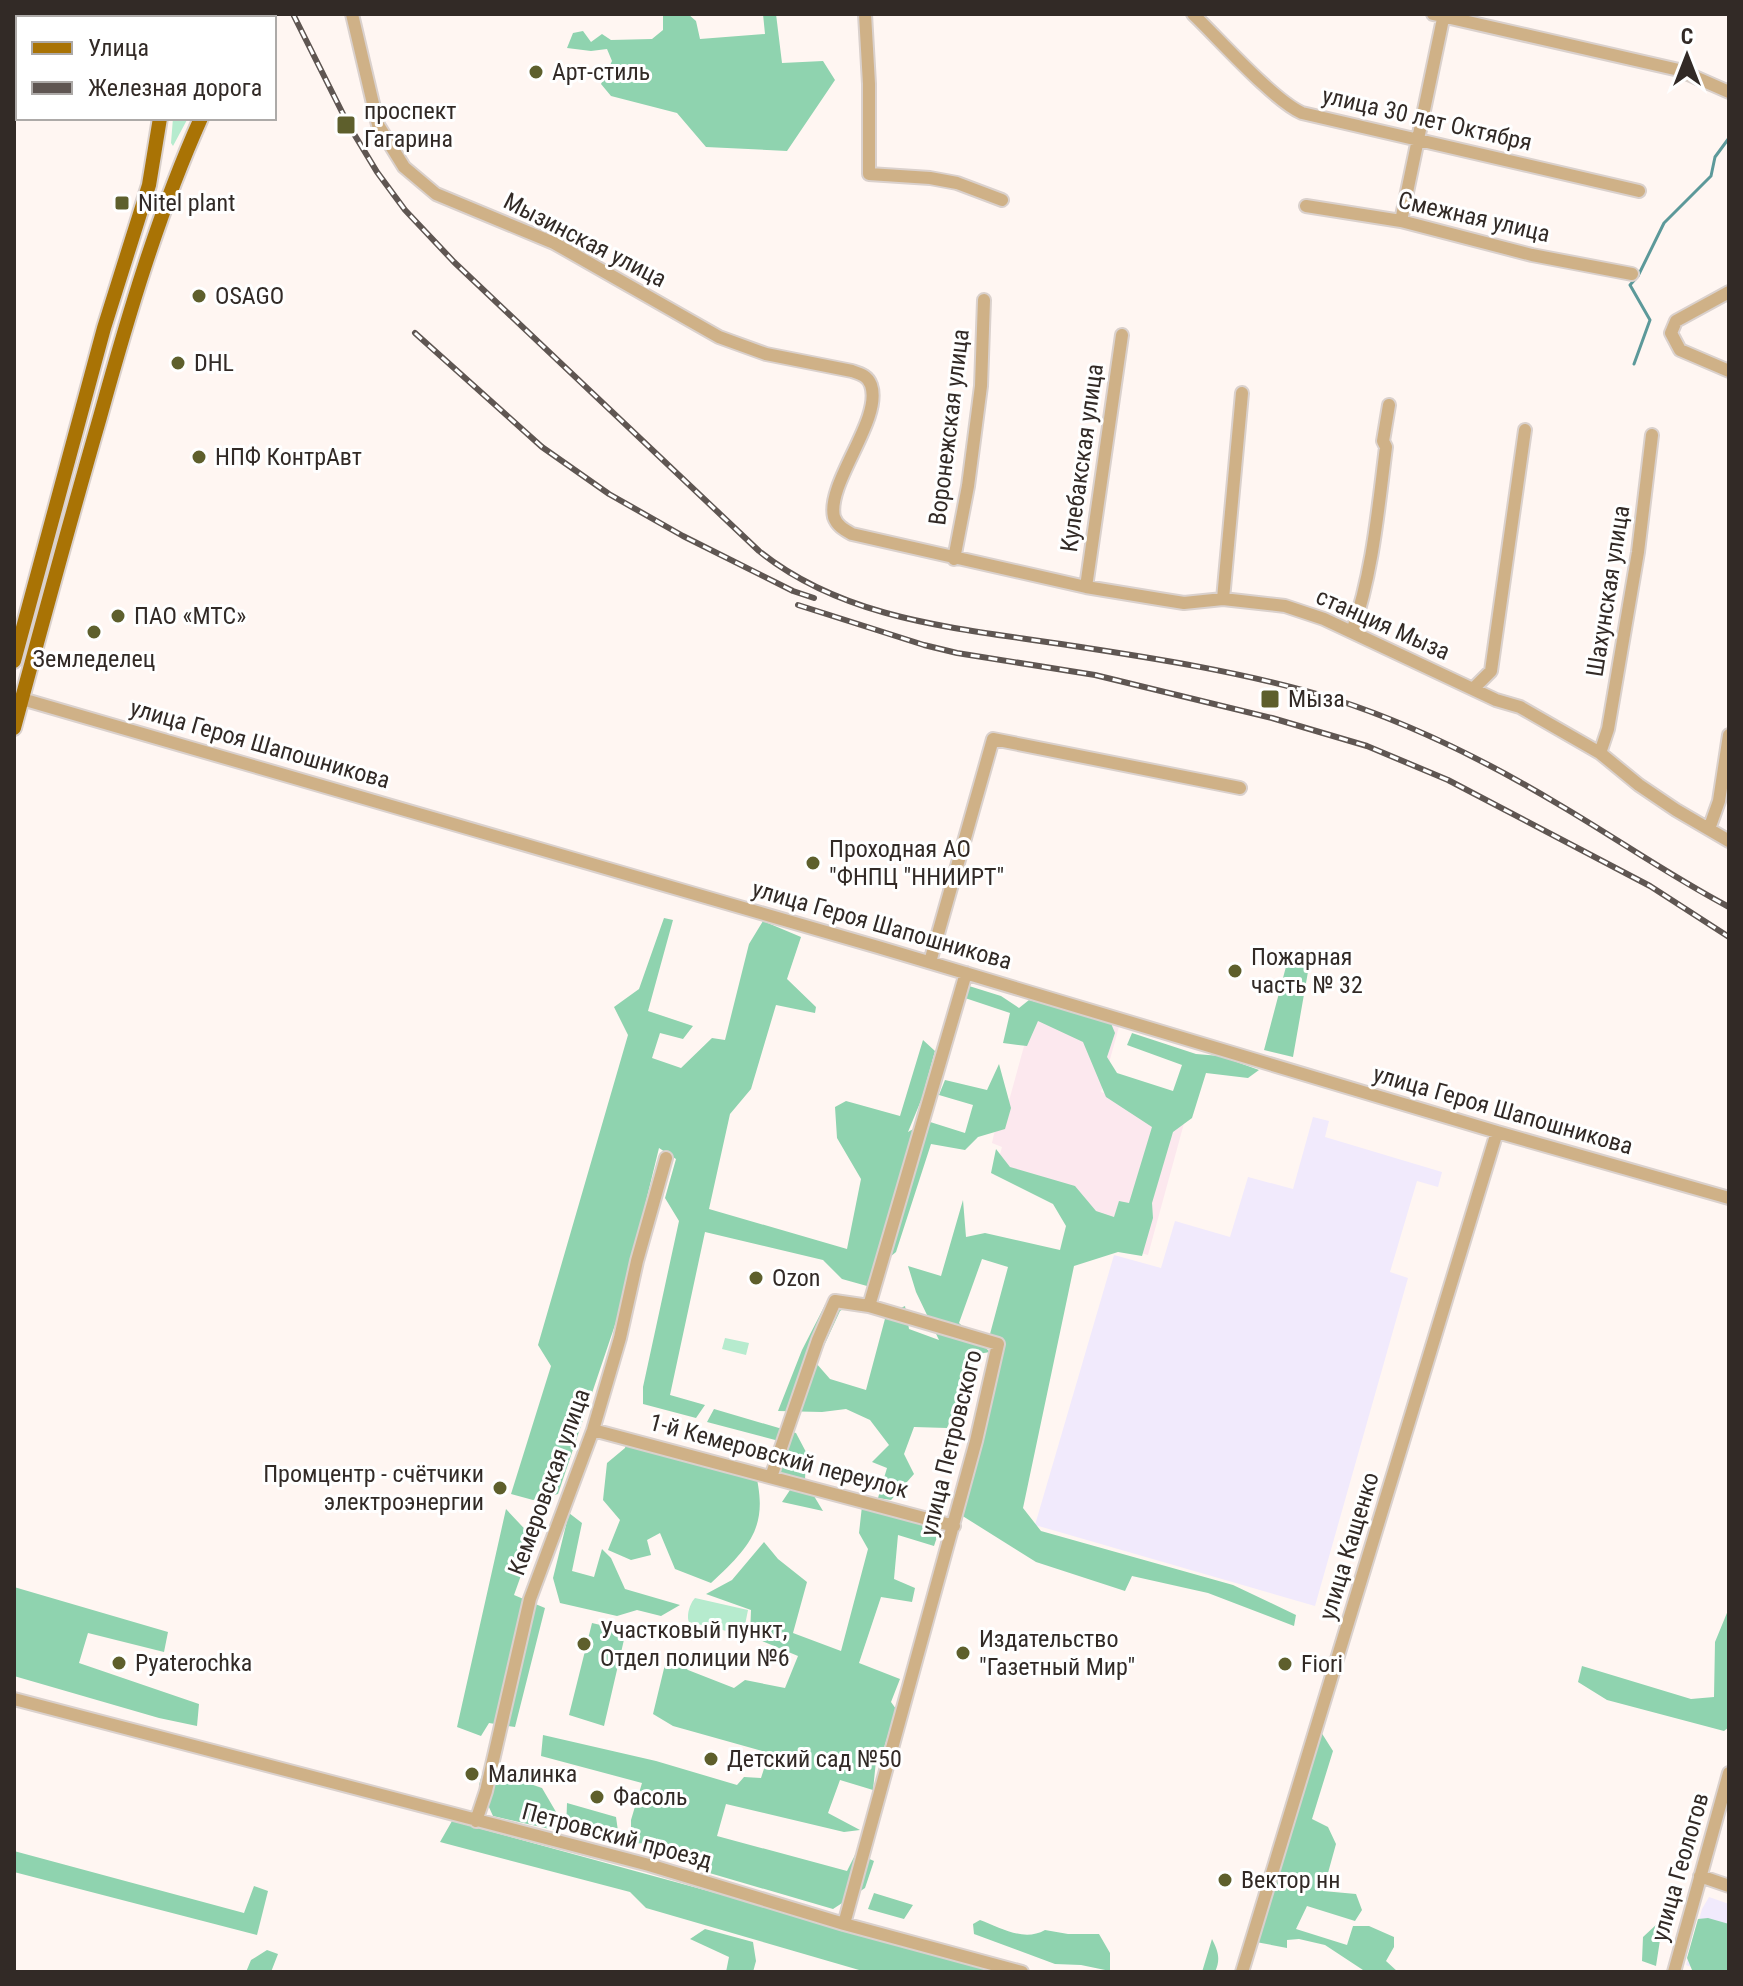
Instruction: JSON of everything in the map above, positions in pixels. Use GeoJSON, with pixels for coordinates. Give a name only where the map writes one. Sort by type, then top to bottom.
{"type":"FeatureCollection","features":[{"type":"Feature","properties":{"kind":"main road"},"geometry":{"type":"LineString","coordinates":[[14,661],[104,328],[149,185],[160,120]]}},
{"type":"Feature","properties":{"kind":"main road"},"geometry":{"type":"LineString","coordinates":[[14,728],[134,301],[172,189],[200,120]]}},
{"type":"Feature","properties":{"kind":"street","name":"Мызинская улица"},"geometry":{"type":"LineString","coordinates":[[352,14],[378,125],[392,151],[420,182],[436,194],[554,243],[719,337],[766,354],[866,376],[873,396],[836,498],[834,516],[839,527]]}},
{"type":"Feature","properties":{"kind":"street"},"geometry":{"type":"LineString","coordinates":[[865,14],[869,174],[957,183],[1002,200]]}},
{"type":"Feature","properties":{"kind":"street","name":"улица 30 лет Октября"},"geometry":{"type":"LineString","coordinates":[[1193,14],[1292,108],[1639,191]]}},
{"type":"Feature","properties":{"kind":"street"},"geometry":{"type":"LineString","coordinates":[[1401,221],[1440,15],[1679,70],[1729,92]]}},
{"type":"Feature","properties":{"kind":"street","name":"Смежная улица"},"geometry":{"type":"LineString","coordinates":[[1306,206],[1401,221],[1532,255],[1632,274]]}},
{"type":"Feature","properties":{"kind":"street"},"geometry":{"type":"LineString","coordinates":[[1729,292],[1676,321],[1671,333],[1680,350],[1729,371]]}},
{"type":"Feature","properties":{"kind":"street","name":"Воронежская улица"},"geometry":{"type":"LineString","coordinates":[[954,559],[968,486],[981,386],[984,300]]}},
{"type":"Feature","properties":{"kind":"street","name":"Кулебакская улица"},"geometry":{"type":"LineString","coordinates":[[1086,587],[1122,335]]}},
{"type":"Feature","properties":{"kind":"street"},"geometry":{"type":"LineString","coordinates":[[1223,599],[1242,393]]}},
{"type":"Feature","properties":{"kind":"street"},"geometry":{"type":"LineString","coordinates":[[1352,632],[1363,603],[1371,561],[1389,405]]}},
{"type":"Feature","properties":{"kind":"street"},"geometry":{"type":"LineString","coordinates":[[1473,689],[1491,671],[1525,430]]}},
{"type":"Feature","properties":{"kind":"street","name":"Шахунская улица"},"geometry":{"type":"LineString","coordinates":[[1600,753],[1608,729],[1633,581],[1652,435]]}},
{"type":"Feature","properties":{"kind":"street","name":"станция Мыза"},"geometry":{"type":"LineString","coordinates":[[839,527],[852,534],[954,559],[1086,587],[1184,603],[1223,599],[1285,606],[1352,632],[1496,700],[1520,707],[1600,753],[1639,785],[1729,841]]}},
{"type":"Feature","properties":{"kind":"street","name":"улица Героя Шапошникова"},"geometry":{"type":"LineString","coordinates":[[22,699],[1729,1198]]}},
{"type":"Feature","properties":{"kind":"street"},"geometry":{"type":"LineString","coordinates":[[1709,829],[1719,801],[1729,735]]}},
{"type":"Feature","properties":{"kind":"street"},"geometry":{"type":"LineString","coordinates":[[930,962],[993,739],[1240,788]]}},
{"type":"Feature","properties":{"kind":"street"},"geometry":{"type":"LineString","coordinates":[[771,1477],[818,1340],[835,1301],[869,1306],[966,973]]}},
{"type":"Feature","properties":{"kind":"street","name":"улица Кащенко"},"geometry":{"type":"LineString","coordinates":[[1242,1972],[1497,1132]]}},
{"type":"Feature","properties":{"kind":"street","name":"Кемеровская улица"},"geometry":{"type":"LineString","coordinates":[[476,1821],[486,1791],[530,1599],[593,1430],[666,1158]]}},
{"type":"Feature","properties":{"kind":"street","name":"улица Петровского"},"geometry":{"type":"LineString","coordinates":[[844,1924],[954,1526],[998,1344],[869,1306]]}},
{"type":"Feature","properties":{"kind":"street","name":"1-й Кемеровский переулок"},"geometry":{"type":"LineString","coordinates":[[593,1430],[954,1526]]}},
{"type":"Feature","properties":{"kind":"street","name":"Петровский проезд"},"geometry":{"type":"LineString","coordinates":[[14,1699],[649,1865],[844,1924],[1022,1972]]}},
{"type":"Feature","properties":{"kind":"street","name":"улица Геологов"},"geometry":{"type":"LineString","coordinates":[[1674,1972],[1729,1773]]}},
{"type":"Feature","properties":{"kind":"street"},"geometry":{"type":"LineString","coordinates":[[1700,1876],[1729,1886]]}},
{"type":"Feature","properties":{"kind":"shaded area"},"geometry":{"type":"Polygon","coordinates":[[[1037,999],[1120,1023],[1101,1092],[1186,1116],[1148,1255],[1089,1238],[1067,1194],[994,1175],[1002,1147],[992,1143],[994,1134],[1000,1114],[1007,1108],[1037,999]]]}},
{"type":"Feature","properties":{"kind":"shaded area"},"geometry":{"type":"Polygon","coordinates":[[[1313,1117],[1329,1121],[1325,1137],[1442,1172],[1438,1187],[1417,1181],[1390,1272],[1408,1278],[1315,1606],[1035,1525],[1114,1255],[1161,1268],[1175,1221],[1230,1237],[1248,1177],[1293,1189],[1313,1117]]]}},
{"type":"Feature","properties":{"kind":"shaded area"},"geometry":{"type":"Polygon","coordinates":[[[1709,1897],[1729,1904],[1729,1972],[1704,1972],[1686,1965],[1702,1909],[1709,1897]]]}},
{"type":"Feature","properties":{"kind":"green space"},"geometry":{"type":"Polygon","coordinates":[[[663,14],[688,14],[696,21],[700,39],[765,34],[763,14],[776,14],[782,63],[823,61],[835,80],[787,151],[706,147],[677,113],[611,96],[601,84],[612,61],[607,49],[567,48],[573,33],[583,31],[591,42],[602,34],[611,40],[652,39],[663,30],[663,14]]]}},
{"type":"Feature","properties":{"kind":"green space"},"geometry":{"type":"Polygon","coordinates":[[[173,120],[187,120],[173,146],[173,120]]]}},
{"type":"Feature","properties":{"kind":"green space"},"geometry":{"type":"Polygon","coordinates":[[[664,918],[673,920],[648,1011],[693,1026],[683,1039],[660,1033],[652,1058],[681,1068],[712,1038],[725,1040],[749,944],[763,921],[801,937],[787,979],[816,1007],[815,1013],[776,1005],[751,1089],[730,1114],[709,1209],[847,1249],[861,1179],[837,1138],[835,1107],[846,1101],[900,1116],[923,1040],[935,1051],[922,1098],[908,1132],[927,1121],[965,1133],[973,1105],[939,1095],[945,1080],[987,1090],[999,1064],[1011,1108],[1005,1129],[978,1137],[965,1150],[931,1144],[896,1252],[873,1271],[867,1286],[842,1279],[823,1260],[705,1232],[670,1395],[705,1405],[696,1418],[643,1404],[643,1387],[679,1221],[665,1198],[676,1159],[659,1148],[618,1316],[558,1494],[533,1500],[511,1494],[551,1366],[538,1345],[628,1035],[614,1007],[639,989],[664,918]]]}},
{"type":"Feature","properties":{"kind":"green space"},"geometry":{"type":"Polygon","coordinates":[[[1288,959],[1309,966],[1293,1057],[1264,1050],[1288,959]]]}},
{"type":"Feature","properties":{"kind":"green space"},"geometry":{"type":"Polygon","coordinates":[[[969,986],[1001,996],[1019,1008],[1029,1000],[1110,1021],[1115,1033],[1107,1057],[1117,1073],[1173,1091],[1182,1065],[1127,1045],[1132,1033],[1196,1054],[1220,1056],[1259,1070],[1248,1078],[1206,1073],[1192,1118],[1173,1132],[1152,1203],[1153,1218],[1142,1256],[1118,1252],[1074,1266],[1023,1508],[1041,1531],[1233,1585],[1296,1615],[1294,1626],[1208,1593],[1132,1576],[1125,1591],[1036,1562],[961,1515],[1002,1347],[990,1334],[1008,1267],[982,1259],[959,1323],[990,1352],[978,1354],[947,1428],[914,1427],[904,1454],[914,1474],[891,1500],[878,1498],[887,1468],[872,1462],[889,1445],[870,1420],[846,1409],[778,1411],[802,1350],[825,1305],[842,1297],[848,1306],[840,1311],[816,1363],[830,1379],[866,1390],[886,1315],[905,1306],[909,1329],[939,1340],[916,1292],[908,1266],[941,1276],[963,1200],[966,1237],[985,1233],[1060,1250],[1066,1226],[1053,1204],[991,1173],[996,1149],[1010,1167],[1075,1186],[1096,1211],[1114,1217],[1119,1201],[1129,1203],[1152,1127],[1106,1097],[1083,1042],[1038,1021],[1027,1046],[1003,1043],[1010,1013],[962,997],[969,986]]]}},
{"type":"Feature","properties":{"kind":"green space"},"geometry":{"type":"Polygon","coordinates":[[[725,1338],[749,1343],[746,1355],[722,1349],[725,1338]]]}},
{"type":"Feature","properties":{"kind":"green space"},"geometry":{"type":"Polygon","coordinates":[[[714,1409],[796,1433],[806,1452],[805,1481],[823,1511],[782,1502],[790,1490],[773,1465],[779,1441],[707,1422],[714,1409]]]}},
{"type":"Feature","properties":{"kind":"green space"},"geometry":{"type":"Polygon","coordinates":[[[629,1434],[754,1467],[760,1504],[754,1532],[737,1557],[711,1583],[675,1569],[660,1533],[647,1540],[651,1555],[631,1560],[608,1550],[620,1520],[603,1500],[607,1463],[625,1448],[629,1434]]]}},
{"type":"Feature","properties":{"kind":"green space"},"geometry":{"type":"Polygon","coordinates":[[[862,1506],[940,1528],[934,1546],[898,1535],[894,1579],[915,1588],[912,1602],[881,1597],[859,1663],[900,1679],[891,1702],[896,1709],[884,1748],[872,1754],[876,1761],[873,1790],[840,1780],[828,1813],[860,1830],[844,1832],[726,1804],[717,1836],[847,1871],[856,1853],[874,1861],[865,1888],[833,1909],[706,1872],[660,1844],[631,1843],[631,1820],[642,1783],[541,1756],[543,1735],[656,1761],[737,1785],[744,1777],[761,1778],[769,1753],[673,1726],[653,1714],[668,1652],[688,1670],[734,1688],[745,1680],[785,1688],[798,1656],[750,1636],[751,1610],[706,1594],[732,1580],[764,1542],[778,1559],[807,1582],[793,1633],[841,1651],[868,1549],[859,1533],[862,1506]]]}},
{"type":"Feature","properties":{"kind":"green space"},"geometry":{"type":"Polygon","coordinates":[[[506,1509],[534,1539],[514,1595],[545,1608],[515,1727],[489,1723],[481,1736],[457,1727],[506,1509]]]}},
{"type":"Feature","properties":{"kind":"green space"},"geometry":{"type":"Polygon","coordinates":[[[569,1513],[582,1523],[572,1571],[594,1577],[602,1549],[611,1558],[625,1589],[680,1605],[661,1616],[637,1610],[617,1616],[560,1603],[553,1578],[569,1513]]]}},
{"type":"Feature","properties":{"kind":"green space"},"geometry":{"type":"Polygon","coordinates":[[[14,1587],[168,1632],[164,1652],[88,1633],[79,1663],[199,1704],[197,1726],[14,1676],[14,1587]]]}},
{"type":"Feature","properties":{"kind":"green space"},"geometry":{"type":"Polygon","coordinates":[[[695,1598],[748,1610],[743,1635],[689,1622],[689,1610],[695,1598]]]}},
{"type":"Feature","properties":{"kind":"green space"},"geometry":{"type":"Polygon","coordinates":[[[1729,1608],[1729,1727],[1724,1731],[1607,1700],[1578,1682],[1582,1666],[1691,1699],[1714,1697],[1715,1642],[1729,1608]]]}},
{"type":"Feature","properties":{"kind":"green space"},"geometry":{"type":"Polygon","coordinates":[[[592,1623],[626,1631],[604,1726],[569,1715],[592,1623]]]}},
{"type":"Feature","properties":{"kind":"green space"},"geometry":{"type":"Polygon","coordinates":[[[1321,1732],[1333,1751],[1312,1819],[1328,1827],[1336,1844],[1323,1891],[1356,1894],[1362,1910],[1355,1921],[1307,1906],[1296,1929],[1347,1945],[1353,1926],[1369,1926],[1394,1937],[1394,1947],[1386,1961],[1398,1972],[1366,1972],[1325,1945],[1299,1939],[1287,1940],[1287,1948],[1256,1942],[1321,1732]]]}},
{"type":"Feature","properties":{"kind":"green space"},"geometry":{"type":"Polygon","coordinates":[[[487,1758],[504,1763],[507,1776],[542,1788],[559,1817],[554,1830],[493,1816],[479,1785],[487,1758]]]}},
{"type":"Feature","properties":{"kind":"green space"},"geometry":{"type":"Polygon","coordinates":[[[567,1803],[616,1817],[620,1845],[566,1831],[567,1803]]]}},
{"type":"Feature","properties":{"kind":"green space"},"geometry":{"type":"Polygon","coordinates":[[[452,1821],[1004,1972],[866,1972],[646,1908],[630,1892],[440,1842],[452,1821]]]}},
{"type":"Feature","properties":{"kind":"green space"},"geometry":{"type":"Polygon","coordinates":[[[14,1851],[244,1913],[254,1886],[268,1891],[257,1935],[14,1872],[14,1851]]]}},
{"type":"Feature","properties":{"kind":"green space"},"geometry":{"type":"Polygon","coordinates":[[[874,1893],[913,1905],[904,1919],[868,1909],[874,1893]]]}},
{"type":"Feature","properties":{"kind":"green space"},"geometry":{"type":"Polygon","coordinates":[[[1708,1918],[1729,1924],[1729,1972],[1697,1972],[1692,1970],[1687,1958],[1698,1919],[1708,1918]]]}},
{"type":"Feature","properties":{"kind":"green space"},"geometry":{"type":"Polygon","coordinates":[[[980,1920],[1004,1930],[1029,1935],[1045,1930],[1099,1934],[1110,1953],[1110,1971],[1055,1964],[974,1934],[973,1924],[980,1920]]]}},
{"type":"Feature","properties":{"kind":"green space"},"geometry":{"type":"Polygon","coordinates":[[[1657,1924],[1662,1927],[1656,1966],[1642,1961],[1643,1937],[1657,1924]]]}},
{"type":"Feature","properties":{"kind":"green space"},"geometry":{"type":"Polygon","coordinates":[[[705,1929],[753,1942],[756,1961],[753,1972],[726,1972],[729,1957],[690,1939],[705,1929]]]}},
{"type":"Feature","properties":{"kind":"green space"},"geometry":{"type":"Polygon","coordinates":[[[1212,1939],[1218,1955],[1217,1967],[1215,1972],[1202,1972],[1212,1939]]]}},
{"type":"Feature","properties":{"kind":"green space"},"geometry":{"type":"Polygon","coordinates":[[[267,1950],[278,1954],[271,1972],[246,1972],[251,1960],[267,1950]]]}},
{"type":"Feature","properties":{"kind":"waterway"},"geometry":{"type":"LineString","coordinates":[[1634,364],[1650,320],[1630,285],[1638,276],[1664,223],[1711,176],[1715,157],[1729,138]]}},
{"type":"Feature","properties":{"kind":"railway"},"geometry":{"type":"LineString","coordinates":[[293,14],[348,124],[405,210],[454,262],[759,551],[792,574],[865,607],[903,617],[1199,667],[1300,689],[1363,709],[1421,732],[1504,773],[1729,907]]}},
{"type":"Feature","properties":{"kind":"railway"},"geometry":{"type":"LineString","coordinates":[[415,333],[542,447],[609,494],[683,536],[793,591],[814,598]]}},
{"type":"Feature","properties":{"kind":"railway"},"geometry":{"type":"LineString","coordinates":[[798,605],[924,645],[1095,675],[1272,718],[1367,746],[1448,780],[1650,886],[1729,937]]}},
{"type":"Feature","properties":{"kind":"place","name":"Арт-стиль"},"geometry":{"type":"Point","coordinates":[536,72]}},
{"type":"Feature","properties":{"kind":"place","name":"проспект Гагарина"},"geometry":{"type":"Point","coordinates":[346,125]}},
{"type":"Feature","properties":{"kind":"place","name":"Nitel plant"},"geometry":{"type":"Point","coordinates":[122,203]}},
{"type":"Feature","properties":{"kind":"place","name":"OSAGO"},"geometry":{"type":"Point","coordinates":[199,296]}},
{"type":"Feature","properties":{"kind":"place","name":"DHL"},"geometry":{"type":"Point","coordinates":[178,363]}},
{"type":"Feature","properties":{"kind":"place","name":"НПФ КонтрАвт"},"geometry":{"type":"Point","coordinates":[199,457]}},
{"type":"Feature","properties":{"kind":"place","name":"ПАО «МТС»"},"geometry":{"type":"Point","coordinates":[118,616]}},
{"type":"Feature","properties":{"kind":"place","name":"Земледелец"},"geometry":{"type":"Point","coordinates":[94,632]}},
{"type":"Feature","properties":{"kind":"place","name":"Мыза"},"geometry":{"type":"Point","coordinates":[1270,699]}},
{"type":"Feature","properties":{"kind":"place","name":"Проходная АО \"ФНПЦ \"ННИИРТ\""},"geometry":{"type":"Point","coordinates":[813,863]}},
{"type":"Feature","properties":{"kind":"place","name":"Пожарная часть № 32"},"geometry":{"type":"Point","coordinates":[1235,971]}},
{"type":"Feature","properties":{"kind":"place","name":"Ozon"},"geometry":{"type":"Point","coordinates":[756,1278]}},
{"type":"Feature","properties":{"kind":"place","name":"Промцентр - счётчики электроэнергии"},"geometry":{"type":"Point","coordinates":[500,1488]}},
{"type":"Feature","properties":{"kind":"place","name":"Участковый пункт, Отдел полиции №6"},"geometry":{"type":"Point","coordinates":[584,1644]}},
{"type":"Feature","properties":{"kind":"place","name":"Издательство \"Газетный Мир\""},"geometry":{"type":"Point","coordinates":[963,1653]}},
{"type":"Feature","properties":{"kind":"place","name":"Pyaterochka"},"geometry":{"type":"Point","coordinates":[119,1663]}},
{"type":"Feature","properties":{"kind":"place","name":"Fiori"},"geometry":{"type":"Point","coordinates":[1285,1664]}},
{"type":"Feature","properties":{"kind":"place","name":"Детский сад №50"},"geometry":{"type":"Point","coordinates":[711,1759]}},
{"type":"Feature","properties":{"kind":"place","name":"Малинка"},"geometry":{"type":"Point","coordinates":[472,1774]}},
{"type":"Feature","properties":{"kind":"place","name":"Фасоль"},"geometry":{"type":"Point","coordinates":[597,1797]}},
{"type":"Feature","properties":{"kind":"place","name":"Вектор нн"},"geometry":{"type":"Point","coordinates":[1225,1880]}}]}
